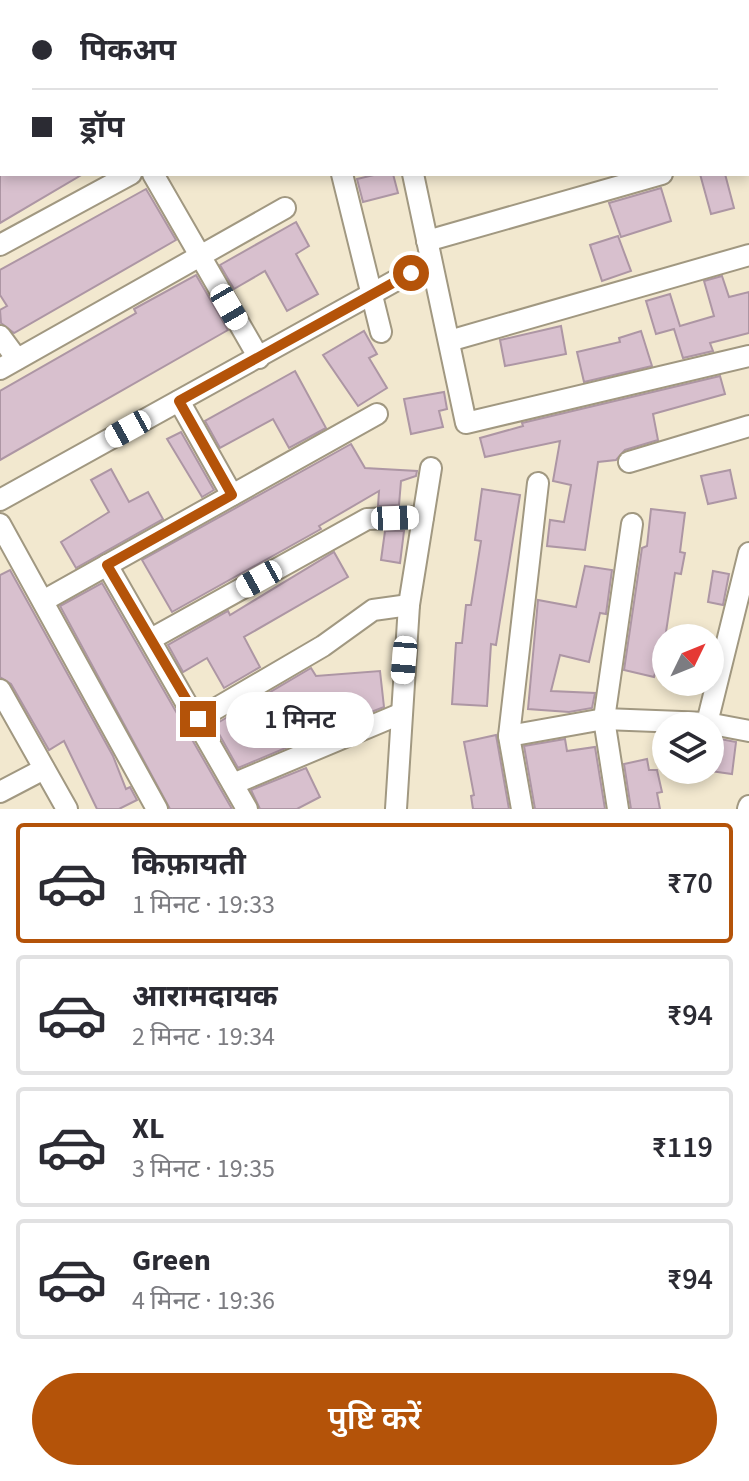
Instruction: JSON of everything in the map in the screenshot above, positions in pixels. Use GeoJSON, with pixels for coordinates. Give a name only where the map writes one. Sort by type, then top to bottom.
{"type":"FeatureCollection","features":[{"type":"Feature","properties":{"kind":"street"},"geometry":{"type":"LineString","coordinates":[[0,245],[127,176]]}},
{"type":"Feature","properties":{"kind":"street"},"geometry":{"type":"LineString","coordinates":[[154,176],[259,358]]}},
{"type":"Feature","properties":{"kind":"street"},"geometry":{"type":"LineString","coordinates":[[342,176],[381,332]]}},
{"type":"Feature","properties":{"kind":"street"},"geometry":{"type":"LineString","coordinates":[[413,176],[463,418],[472,424],[749,356]]}},
{"type":"Feature","properties":{"kind":"street"},"geometry":{"type":"LineString","coordinates":[[427,241],[653,176]]}},
{"type":"Feature","properties":{"kind":"street"},"geometry":{"type":"LineString","coordinates":[[0,336],[8,364],[285,208]]}},
{"type":"Feature","properties":{"kind":"street"},"geometry":{"type":"LineString","coordinates":[[449,341],[749,255]]}},
{"type":"Feature","properties":{"kind":"street"},"geometry":{"type":"LineString","coordinates":[[0,500],[431,261]]}},
{"type":"Feature","properties":{"kind":"street"},"geometry":{"type":"LineString","coordinates":[[179,401],[232,495]]}},
{"type":"Feature","properties":{"kind":"street"},"geometry":{"type":"LineString","coordinates":[[43,601],[377,414]]}},
{"type":"Feature","properties":{"kind":"street"},"geometry":{"type":"LineString","coordinates":[[629,462],[749,426]]}},
{"type":"Feature","properties":{"kind":"street"},"geometry":{"type":"LineString","coordinates":[[391,806],[409,605],[431,468]]}},
{"type":"Feature","properties":{"kind":"street"},"geometry":{"type":"LineString","coordinates":[[522,809],[509,736],[538,483]]}},
{"type":"Feature","properties":{"kind":"street"},"geometry":{"type":"LineString","coordinates":[[151,639],[367,519],[423,517]]}},
{"type":"Feature","properties":{"kind":"street"},"geometry":{"type":"LineString","coordinates":[[0,524],[157,809]]}},
{"type":"Feature","properties":{"kind":"street"},"geometry":{"type":"LineString","coordinates":[[618,809],[604,719],[632,524]]}},
{"type":"Feature","properties":{"kind":"street"},"geometry":{"type":"LineString","coordinates":[[710,712],[749,553]]}},
{"type":"Feature","properties":{"kind":"street"},"geometry":{"type":"LineString","coordinates":[[107,565],[247,809]]}},
{"type":"Feature","properties":{"kind":"street"},"geometry":{"type":"LineString","coordinates":[[198,719],[323,646],[373,610],[409,605]]}},
{"type":"Feature","properties":{"kind":"street"},"geometry":{"type":"LineString","coordinates":[[0,690],[67,809]]}},
{"type":"Feature","properties":{"kind":"street"},"geometry":{"type":"LineString","coordinates":[[233,784],[400,714]]}},
{"type":"Feature","properties":{"kind":"street"},"geometry":{"type":"LineString","coordinates":[[509,736],[604,719],[652,721]]}},
{"type":"Feature","properties":{"kind":"street"},"geometry":{"type":"LineString","coordinates":[[724,726],[749,731]]}},
{"type":"Feature","properties":{"kind":"street"},"geometry":{"type":"LineString","coordinates":[[0,792],[44,769]]}},
{"type":"Feature","properties":{"kind":"building"},"geometry":{"type":"Polygon","coordinates":[[[0,176],[80,176],[0,223],[0,176]]]}},
{"type":"Feature","properties":{"kind":"building"},"geometry":{"type":"Polygon","coordinates":[[[394,176],[398,193],[363,202],[357,179],[394,176]]]}},
{"type":"Feature","properties":{"kind":"building"},"geometry":{"type":"Polygon","coordinates":[[[701,176],[726,176],[734,208],[711,214],[701,176]]]}},
{"type":"Feature","properties":{"kind":"building"},"geometry":{"type":"Polygon","coordinates":[[[661,188],[671,221],[621,237],[609,203],[661,188]]]}},
{"type":"Feature","properties":{"kind":"building"},"geometry":{"type":"Polygon","coordinates":[[[146,189],[176,240],[14,333],[1,323],[0,310],[7,306],[0,295],[0,270],[146,189]]]}},
{"type":"Feature","properties":{"kind":"building"},"geometry":{"type":"Polygon","coordinates":[[[296,222],[309,246],[296,254],[318,294],[287,311],[265,271],[234,289],[220,265],[296,222]]]}},
{"type":"Feature","properties":{"kind":"building"},"geometry":{"type":"Polygon","coordinates":[[[618,236],[631,271],[602,281],[590,245],[618,236]]]}},
{"type":"Feature","properties":{"kind":"building"},"geometry":{"type":"Polygon","coordinates":[[[196,275],[228,330],[0,460],[0,391],[196,275]]]}},
{"type":"Feature","properties":{"kind":"building"},"geometry":{"type":"Polygon","coordinates":[[[722,276],[729,297],[749,292],[749,333],[710,343],[713,351],[683,358],[674,329],[656,334],[646,301],[670,294],[680,326],[714,316],[704,281],[722,276]]]}},
{"type":"Feature","properties":{"kind":"building"},"geometry":{"type":"Polygon","coordinates":[[[561,326],[566,354],[505,366],[500,340],[561,326]]]}},
{"type":"Feature","properties":{"kind":"building"},"geometry":{"type":"Polygon","coordinates":[[[364,331],[377,354],[369,358],[387,388],[358,406],[323,355],[364,331]]]}},
{"type":"Feature","properties":{"kind":"building"},"geometry":{"type":"Polygon","coordinates":[[[641,331],[652,366],[584,382],[577,352],[620,342],[619,338],[641,331]]]}},
{"type":"Feature","properties":{"kind":"building"},"geometry":{"type":"Polygon","coordinates":[[[295,371],[326,428],[289,448],[273,419],[220,448],[205,421],[295,371]]]}},
{"type":"Feature","properties":{"kind":"building"},"geometry":{"type":"Polygon","coordinates":[[[720,376],[725,394],[653,414],[658,440],[625,450],[616,460],[598,462],[585,550],[547,546],[550,520],[564,522],[571,485],[553,481],[560,441],[485,457],[480,438],[523,426],[522,423],[720,376]]]}},
{"type":"Feature","properties":{"kind":"building"},"geometry":{"type":"Polygon","coordinates":[[[444,392],[447,409],[439,411],[443,427],[411,434],[404,399],[444,392]]]}},
{"type":"Feature","properties":{"kind":"building"},"geometry":{"type":"Polygon","coordinates":[[[181,432],[214,490],[202,497],[167,439],[181,432]]]}},
{"type":"Feature","properties":{"kind":"building"},"geometry":{"type":"Polygon","coordinates":[[[351,444],[365,468],[417,471],[416,476],[401,481],[399,505],[378,506],[379,491],[319,526],[321,529],[172,612],[142,560],[351,444]]]}},
{"type":"Feature","properties":{"kind":"building"},"geometry":{"type":"Polygon","coordinates":[[[111,469],[129,502],[148,492],[163,519],[76,568],[61,542],[109,512],[91,480],[111,469]]]}},
{"type":"Feature","properties":{"kind":"building"},"geometry":{"type":"Polygon","coordinates":[[[730,470],[736,498],[708,504],[701,476],[730,470]]]}},
{"type":"Feature","properties":{"kind":"building"},"geometry":{"type":"Polygon","coordinates":[[[482,489],[520,495],[496,645],[491,644],[487,706],[452,704],[456,643],[462,643],[466,605],[471,605],[481,541],[475,540],[482,489]]]}},
{"type":"Feature","properties":{"kind":"building"},"geometry":{"type":"Polygon","coordinates":[[[651,509],[685,513],[680,552],[685,553],[681,574],[675,573],[667,624],[652,624],[652,677],[624,670],[642,548],[647,546],[651,509]]]}},
{"type":"Feature","properties":{"kind":"building"},"geometry":{"type":"Polygon","coordinates":[[[385,531],[404,531],[400,563],[381,560],[385,531]]]}},
{"type":"Feature","properties":{"kind":"building"},"geometry":{"type":"Polygon","coordinates":[[[334,552],[348,577],[244,637],[260,667],[224,688],[207,658],[183,672],[168,645],[228,611],[230,615],[334,552]]]}},
{"type":"Feature","properties":{"kind":"building"},"geometry":{"type":"Polygon","coordinates":[[[585,566],[612,570],[606,614],[600,613],[589,662],[560,655],[551,691],[595,693],[592,708],[569,712],[528,709],[538,600],[576,607],[585,566]]]}},
{"type":"Feature","properties":{"kind":"building"},"geometry":{"type":"Polygon","coordinates":[[[10,570],[113,756],[126,789],[130,787],[137,800],[119,809],[97,809],[64,741],[49,750],[11,684],[0,677],[0,575],[10,570]]]}},
{"type":"Feature","properties":{"kind":"building"},"geometry":{"type":"Polygon","coordinates":[[[713,571],[729,574],[723,605],[708,602],[713,571]]]}},
{"type":"Feature","properties":{"kind":"building"},"geometry":{"type":"Polygon","coordinates":[[[102,583],[232,809],[170,809],[60,606],[102,583]]]}},
{"type":"Feature","properties":{"kind":"building"},"geometry":{"type":"Polygon","coordinates":[[[311,668],[316,676],[380,671],[384,707],[356,718],[340,720],[300,742],[238,768],[214,725],[311,668]]]}},
{"type":"Feature","properties":{"kind":"building"},"geometry":{"type":"Polygon","coordinates":[[[496,735],[509,809],[473,809],[471,796],[474,795],[464,742],[496,735]]]}},
{"type":"Feature","properties":{"kind":"building"},"geometry":{"type":"Polygon","coordinates":[[[565,739],[567,751],[595,747],[605,809],[535,809],[524,746],[565,739]]]}},
{"type":"Feature","properties":{"kind":"building"},"geometry":{"type":"Polygon","coordinates":[[[724,740],[736,742],[732,774],[724,773],[724,740]]]}},
{"type":"Feature","properties":{"kind":"building"},"geometry":{"type":"Polygon","coordinates":[[[647,759],[649,770],[652,770],[652,784],[660,784],[662,792],[657,793],[660,809],[631,809],[624,764],[647,759]]]}},
{"type":"Feature","properties":{"kind":"building"},"geometry":{"type":"Polygon","coordinates":[[[306,768],[320,797],[297,809],[260,809],[251,790],[306,768]]]}},
{"type":"Feature","properties":{"kind":"route"},"geometry":{"type":"LineString","coordinates":[[198,719],[107,565],[232,495],[179,401],[411,273]]}}]}
